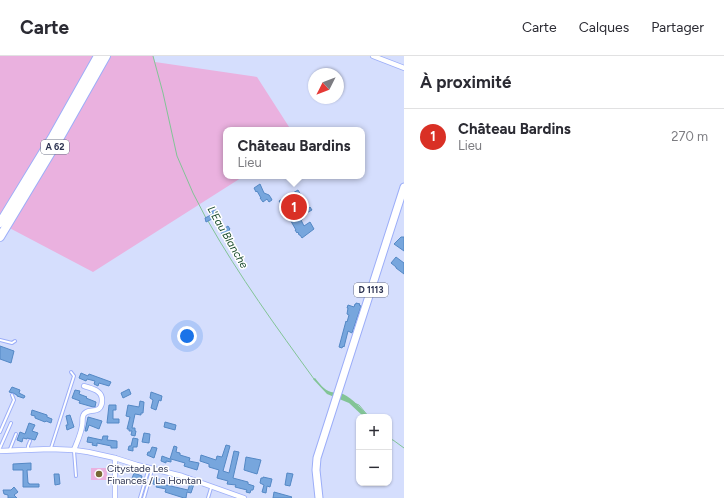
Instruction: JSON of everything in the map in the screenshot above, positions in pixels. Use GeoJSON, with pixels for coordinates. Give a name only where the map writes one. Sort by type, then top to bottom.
{"type":"FeatureCollection","features":[{"type":"Feature","properties":{"kind":"highway","name":"A 62"},"geometry":{"type":"LineString","coordinates":[[0,223],[53,136],[98,56]]}},
{"type":"Feature","properties":{"kind":"highway","name":"A 62"},"geometry":{"type":"LineString","coordinates":[[0,236],[59,139],[106,56]]}},
{"type":"Feature","properties":{"kind":"main road","name":"D 1113"},"geometry":{"type":"LineString","coordinates":[[319,498],[316,470],[317,458],[404,187]]}},
{"type":"Feature","properties":{"kind":"street"},"geometry":{"type":"LineString","coordinates":[[373,56],[404,68]]}},
{"type":"Feature","properties":{"kind":"street"},"geometry":{"type":"LineString","coordinates":[[74,450],[85,413],[96,411],[102,406],[102,396],[100,392],[84,386]]}},
{"type":"Feature","properties":{"kind":"street"},"geometry":{"type":"LineString","coordinates":[[0,449],[74,450],[115,458],[151,469],[182,476],[244,498]]}},
{"type":"Feature","properties":{"kind":"street"},"geometry":{"type":"LineString","coordinates":[[115,458],[115,498]]}},
{"type":"Feature","properties":{"kind":"lane"},"geometry":{"type":"LineString","coordinates":[[0,340],[12,343],[15,341]]}},
{"type":"Feature","properties":{"kind":"lane"},"geometry":{"type":"LineString","coordinates":[[50,450],[74,376],[71,372]]}},
{"type":"Feature","properties":{"kind":"lane"},"geometry":{"type":"LineString","coordinates":[[0,432],[14,400],[12,395]]}},
{"type":"Feature","properties":{"kind":"lane"},"geometry":{"type":"LineString","coordinates":[[0,449],[11,423]]}},
{"type":"Feature","properties":{"kind":"lane"},"geometry":{"type":"LineString","coordinates":[[10,450],[16,434]]}},
{"type":"Feature","properties":{"kind":"lane"},"geometry":{"type":"LineString","coordinates":[[28,450],[30,441]]}},
{"type":"Feature","properties":{"kind":"lane"},"geometry":{"type":"LineString","coordinates":[[74,450],[76,476]]}},
{"type":"Feature","properties":{"kind":"lane"},"geometry":{"type":"LineString","coordinates":[[140,498],[151,469]]}},
{"type":"Feature","properties":{"kind":"lane"},"geometry":{"type":"LineString","coordinates":[[144,498],[151,469]]}},
{"type":"Feature","properties":{"kind":"lane"},"geometry":{"type":"LineString","coordinates":[[208,498],[211,486]]}},
{"type":"Feature","properties":{"kind":"shaded area"},"geometry":{"type":"Polygon","coordinates":[[[0,56],[153,56],[155,62],[257,77],[289,127],[223,127],[223,179],[239,179],[93,272],[0,223],[0,56]]]}},
{"type":"Feature","properties":{"kind":"shaded area"},"geometry":{"type":"Polygon","coordinates":[[[315,378],[326,390],[342,393],[347,396],[366,414],[361,414],[349,403],[327,394],[313,379],[315,378]]]}},
{"type":"Feature","properties":{"kind":"shaded area","name":"Citystade Les Finances / La Hontan"},"geometry":{"type":"Polygon","coordinates":[[[91,468],[107,468],[107,480],[91,480],[91,468]]]}},
{"type":"Feature","properties":{"kind":"building"},"geometry":{"type":"Polygon","coordinates":[[[260,184],[264,193],[269,195],[272,200],[269,202],[267,199],[263,202],[254,188],[260,184]]]}},
{"type":"Feature","properties":{"kind":"building"},"geometry":{"type":"Polygon","coordinates":[[[298,190],[309,208],[310,207],[312,210],[301,216],[303,219],[301,220],[304,226],[310,222],[314,229],[302,238],[295,230],[288,216],[301,210],[295,201],[284,208],[279,201],[298,190]]]}},
{"type":"Feature","properties":{"kind":"building"},"geometry":{"type":"Polygon","coordinates":[[[216,210],[218,216],[206,222],[205,218],[211,215],[210,212],[216,210]]]}},
{"type":"Feature","properties":{"kind":"building"},"geometry":{"type":"Polygon","coordinates":[[[228,226],[230,229],[230,232],[228,233],[230,237],[226,240],[220,231],[228,226]]]}},
{"type":"Feature","properties":{"kind":"building"},"geometry":{"type":"Polygon","coordinates":[[[401,237],[404,237],[404,251],[394,244],[401,237]]]}},
{"type":"Feature","properties":{"kind":"building"},"geometry":{"type":"Polygon","coordinates":[[[396,257],[404,263],[404,274],[391,263],[396,257]]]}},
{"type":"Feature","properties":{"kind":"building"},"geometry":{"type":"Polygon","coordinates":[[[356,303],[360,304],[359,305],[361,306],[352,333],[348,331],[344,347],[339,347],[349,315],[347,314],[348,305],[354,307],[356,303]]]}},
{"type":"Feature","properties":{"kind":"building"},"geometry":{"type":"Polygon","coordinates":[[[0,346],[14,351],[11,363],[0,359],[0,346]]]}},
{"type":"Feature","properties":{"kind":"building"},"geometry":{"type":"Polygon","coordinates":[[[81,373],[88,376],[89,374],[111,382],[109,386],[99,383],[98,386],[94,384],[95,381],[87,379],[86,381],[79,378],[81,373]]]}},
{"type":"Feature","properties":{"kind":"building"},"geometry":{"type":"Polygon","coordinates":[[[12,387],[20,390],[19,393],[25,396],[24,398],[9,392],[12,387]]]}},
{"type":"Feature","properties":{"kind":"building"},"geometry":{"type":"Polygon","coordinates":[[[129,389],[131,394],[123,398],[121,393],[129,389]]]}},
{"type":"Feature","properties":{"kind":"building"},"geometry":{"type":"Polygon","coordinates":[[[75,390],[80,391],[79,394],[96,402],[95,407],[79,403],[80,401],[72,398],[75,390]]]}},
{"type":"Feature","properties":{"kind":"building"},"geometry":{"type":"Polygon","coordinates":[[[151,392],[162,396],[156,410],[151,408],[153,400],[150,398],[151,392]]]}},
{"type":"Feature","properties":{"kind":"building"},"geometry":{"type":"Polygon","coordinates":[[[140,401],[144,402],[143,413],[141,413],[141,415],[135,414],[132,428],[135,428],[135,436],[131,435],[132,431],[127,429],[130,417],[126,416],[128,405],[139,407],[140,401]]]}},
{"type":"Feature","properties":{"kind":"building"},"geometry":{"type":"Polygon","coordinates":[[[109,405],[116,405],[116,410],[113,410],[113,419],[119,419],[119,423],[107,423],[109,405]]]}},
{"type":"Feature","properties":{"kind":"building"},"geometry":{"type":"Polygon","coordinates":[[[32,410],[47,415],[47,417],[52,419],[51,423],[35,418],[35,416],[31,415],[32,410]]]}},
{"type":"Feature","properties":{"kind":"building"},"geometry":{"type":"Polygon","coordinates":[[[70,415],[74,427],[67,430],[66,425],[68,425],[66,416],[70,415]]]}},
{"type":"Feature","properties":{"kind":"building"},"geometry":{"type":"Polygon","coordinates":[[[88,417],[102,421],[99,429],[89,425],[87,431],[85,431],[88,417]]]}},
{"type":"Feature","properties":{"kind":"building"},"geometry":{"type":"Polygon","coordinates":[[[165,422],[176,425],[175,430],[164,427],[165,422]]]}},
{"type":"Feature","properties":{"kind":"building"},"geometry":{"type":"Polygon","coordinates":[[[29,423],[35,425],[32,431],[38,433],[35,440],[23,438],[22,442],[17,440],[20,432],[25,434],[29,423]]]}},
{"type":"Feature","properties":{"kind":"building"},"geometry":{"type":"Polygon","coordinates":[[[144,433],[150,434],[149,443],[142,442],[144,433]]]}},
{"type":"Feature","properties":{"kind":"building"},"geometry":{"type":"Polygon","coordinates":[[[103,436],[108,436],[107,440],[117,441],[117,448],[111,448],[111,446],[97,443],[97,446],[92,445],[93,443],[87,442],[88,437],[102,440],[103,436]]]}},
{"type":"Feature","properties":{"kind":"building"},"geometry":{"type":"Polygon","coordinates":[[[133,438],[138,439],[137,447],[133,447],[133,451],[128,450],[129,446],[131,446],[133,438]]]}},
{"type":"Feature","properties":{"kind":"building"},"geometry":{"type":"Polygon","coordinates":[[[226,445],[230,446],[223,471],[229,473],[234,451],[239,452],[233,478],[248,482],[248,484],[254,486],[250,493],[246,492],[247,490],[235,487],[236,485],[227,484],[228,481],[217,478],[219,470],[209,467],[209,464],[200,461],[201,455],[216,460],[217,456],[222,457],[226,445]]]}},
{"type":"Feature","properties":{"kind":"building"},"geometry":{"type":"Polygon","coordinates":[[[174,446],[177,447],[176,452],[180,453],[180,455],[190,458],[189,461],[199,463],[197,470],[184,466],[185,463],[171,459],[171,462],[166,461],[166,463],[161,461],[162,456],[170,459],[174,446]]]}},
{"type":"Feature","properties":{"kind":"building"},"geometry":{"type":"Polygon","coordinates":[[[152,447],[157,448],[154,458],[147,455],[152,447]]]}},
{"type":"Feature","properties":{"kind":"building"},"geometry":{"type":"Polygon","coordinates":[[[246,457],[261,460],[257,474],[244,470],[246,457]]]}},
{"type":"Feature","properties":{"kind":"building"},"geometry":{"type":"Polygon","coordinates":[[[31,463],[31,470],[27,470],[28,483],[39,484],[39,487],[23,487],[23,470],[13,470],[13,464],[31,463]]]}},
{"type":"Feature","properties":{"kind":"building"},"geometry":{"type":"Polygon","coordinates":[[[134,473],[142,476],[141,480],[139,479],[137,484],[131,481],[134,473]]]}},
{"type":"Feature","properties":{"kind":"building"},"geometry":{"type":"Polygon","coordinates":[[[287,473],[293,474],[290,486],[285,485],[287,473]]]}},
{"type":"Feature","properties":{"kind":"building"},"geometry":{"type":"Polygon","coordinates":[[[54,474],[59,474],[60,484],[55,485],[54,474]]]}},
{"type":"Feature","properties":{"kind":"building"},"geometry":{"type":"Polygon","coordinates":[[[154,478],[163,480],[162,484],[188,490],[190,483],[194,484],[191,493],[187,492],[186,498],[184,498],[165,492],[166,489],[156,487],[157,485],[153,484],[154,478]]]}},
{"type":"Feature","properties":{"kind":"building"},"geometry":{"type":"Polygon","coordinates":[[[261,478],[272,479],[270,487],[267,486],[266,493],[262,492],[264,485],[260,483],[261,478]]]}},
{"type":"Feature","properties":{"kind":"building"},"geometry":{"type":"Polygon","coordinates":[[[14,487],[18,492],[14,495],[17,498],[8,498],[8,495],[4,494],[3,490],[11,490],[14,487]]]}},
{"type":"Feature","properties":{"kind":"building"},"geometry":{"type":"Polygon","coordinates":[[[274,492],[292,497],[273,498],[274,492]]]}},
{"type":"Feature","properties":{"kind":"waterway","name":"L'Eau Blanche"},"geometry":{"type":"LineString","coordinates":[[153,56],[177,156],[206,218]]}},
{"type":"Feature","properties":{"kind":"waterway","name":"L'Eau Blanche"},"geometry":{"type":"LineString","coordinates":[[208,221],[245,282],[314,379]]}},
{"type":"Feature","properties":{"kind":"waterway","name":"L'Eau Blanche"},"geometry":{"type":"LineString","coordinates":[[354,403],[359,405],[366,414]]}},
{"type":"Feature","properties":{"kind":"waterway","name":"L'Eau Blanche"},"geometry":{"type":"LineString","coordinates":[[392,440],[404,448]]}},
{"type":"Feature","properties":{"kind":"place","name":"Château Bardins"},"geometry":{"type":"Point","coordinates":[294,207]}},
{"type":"Feature","properties":{"kind":"place","name":"Citystade Les Finances / La Hontan"},"geometry":{"type":"Point","coordinates":[99,474]}}]}
